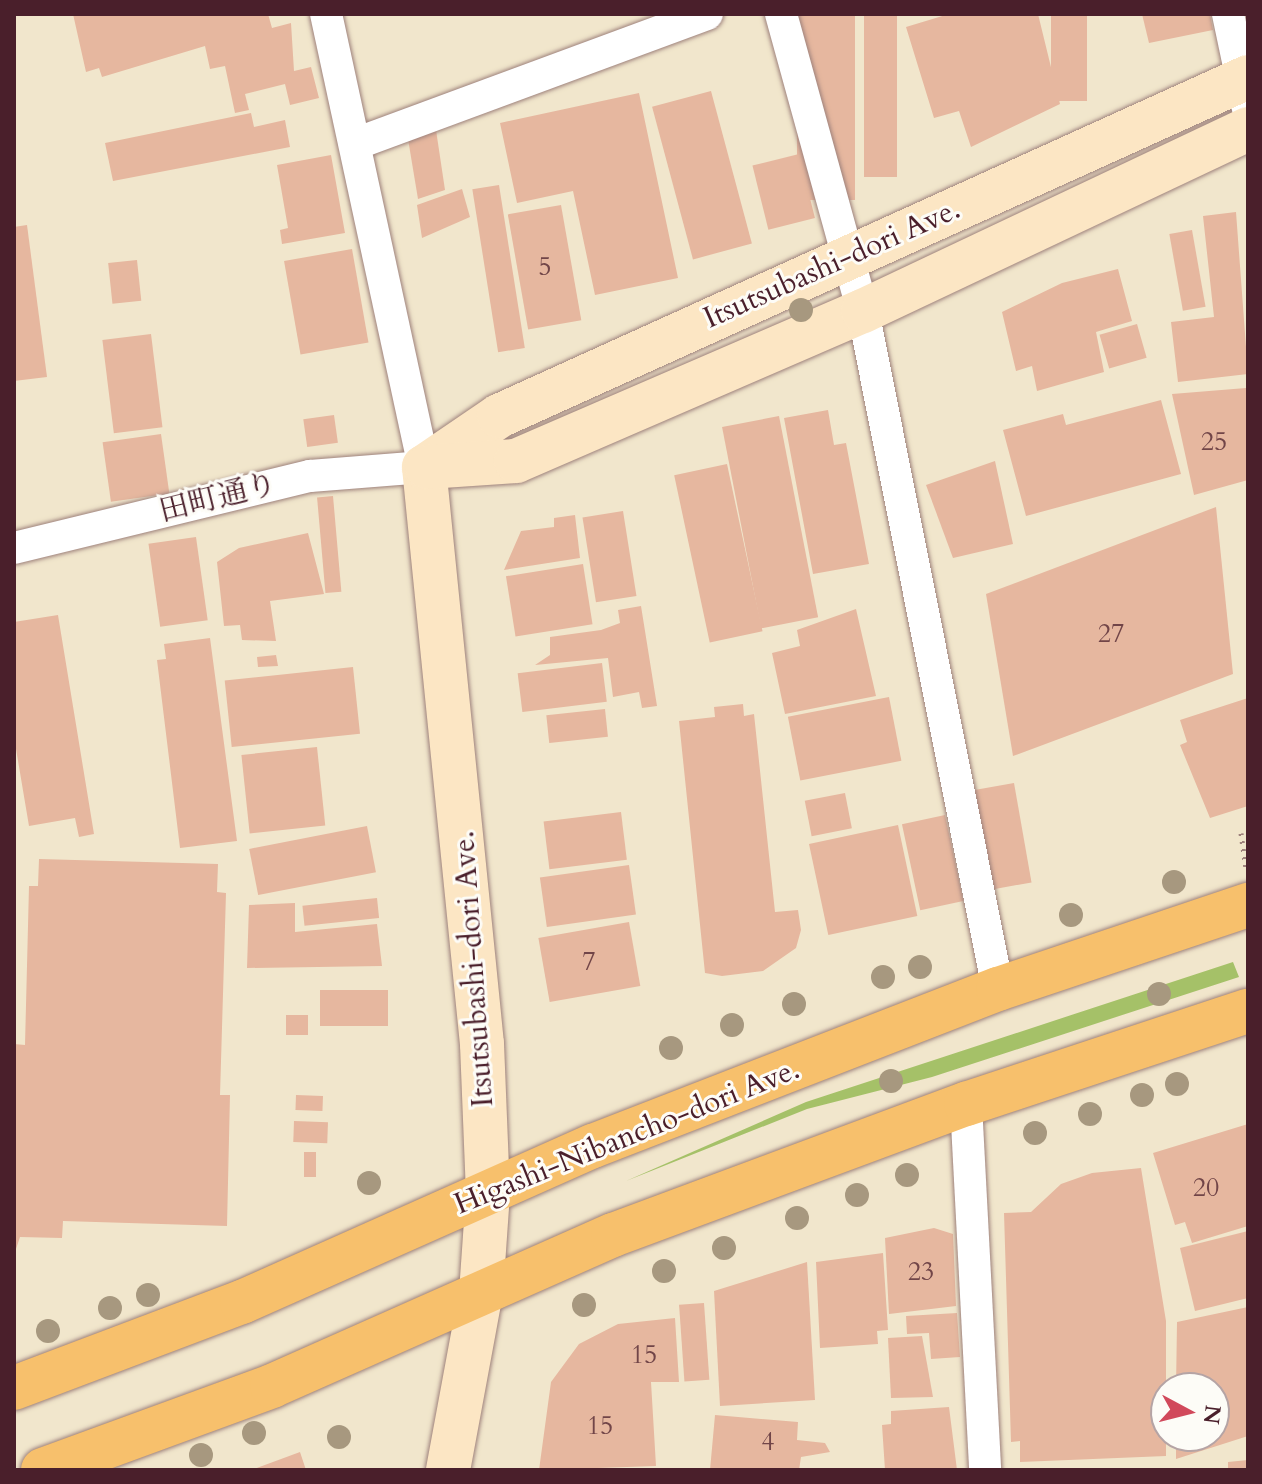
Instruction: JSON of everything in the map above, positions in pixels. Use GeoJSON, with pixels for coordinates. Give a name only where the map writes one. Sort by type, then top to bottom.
{"type":"FeatureCollection","features":[{"type":"Feature","properties":{"kind":"highway","name":"Higashi-Nibancho-dori Ave."},"geometry":{"type":"LineString","coordinates":[[14,1388],[242,1302],[488,1193],[1247,887]]}},
{"type":"Feature","properties":{"kind":"highway"},"geometry":{"type":"LineString","coordinates":[[43,1470],[272,1386],[613,1235],[966,1104],[1248,1011]]}},
{"type":"Feature","properties":{"kind":"street"},"geometry":{"type":"LineString","coordinates":[[326,14],[358,143],[424,467]]}},
{"type":"Feature","properties":{"kind":"street"},"geometry":{"type":"LineString","coordinates":[[358,143],[707,14]]}},
{"type":"Feature","properties":{"kind":"street"},"geometry":{"type":"LineString","coordinates":[[781,14],[863,311],[998,989]]}},
{"type":"Feature","properties":{"kind":"street"},"geometry":{"type":"LineString","coordinates":[[1228,14],[1246,88]]}},
{"type":"Feature","properties":{"kind":"street","name":"Itsutsubashi-dori Ave."},"geometry":{"type":"LineString","coordinates":[[424,467],[499,416],[848,255],[1246,88]]}},
{"type":"Feature","properties":{"kind":"street","name":"Itsutsubashi-dori Ave."},"geometry":{"type":"LineString","coordinates":[[424,467],[516,461],[863,311],[1248,129]]}},
{"type":"Feature","properties":{"kind":"street","name":"Itsutsubashi-dori Ave."},"geometry":{"type":"LineString","coordinates":[[424,467],[481,1028],[488,1193],[481,1292],[448,1470]]}},
{"type":"Feature","properties":{"kind":"street","name":"田町通り"},"geometry":{"type":"LineString","coordinates":[[14,548],[310,476],[424,467]]}},
{"type":"Feature","properties":{"kind":"street"},"geometry":{"type":"LineString","coordinates":[[966,1104],[985,1470]]}},
{"type":"Feature","properties":{"kind":"path"},"geometry":{"type":"LineString","coordinates":[[1241,833],[1247,887]]}},
{"type":"Feature","properties":{"kind":"green space"},"geometry":{"type":"Polygon","coordinates":[[[1233,962],[1239,977],[932,1077],[807,1109],[626,1181],[806,1102],[1233,962]]]}},
{"type":"Feature","properties":{"kind":"building"},"geometry":{"type":"Polygon","coordinates":[[[73,14],[268,14],[272,28],[291,23],[294,71],[311,67],[319,98],[290,105],[285,84],[245,94],[249,110],[235,113],[225,66],[210,69],[205,46],[102,77],[99,68],[86,72],[73,14]]]}},
{"type":"Feature","properties":{"kind":"building"},"geometry":{"type":"Polygon","coordinates":[[[797,14],[855,14],[855,200],[797,200],[797,14]]]}},
{"type":"Feature","properties":{"kind":"building"},"geometry":{"type":"Polygon","coordinates":[[[864,14],[897,14],[897,177],[864,177],[864,14]]]}},
{"type":"Feature","properties":{"kind":"building"},"geometry":{"type":"Polygon","coordinates":[[[949,14],[1038,14],[1060,104],[971,147],[959,111],[934,118],[906,27],[949,14]]]}},
{"type":"Feature","properties":{"kind":"building"},"geometry":{"type":"Polygon","coordinates":[[[1051,14],[1087,14],[1087,101],[1051,101],[1051,14]]]}},
{"type":"Feature","properties":{"kind":"building"},"geometry":{"type":"Polygon","coordinates":[[[1142,14],[1210,14],[1213,30],[1149,43],[1142,14]]]}},
{"type":"Feature","properties":{"kind":"building"},"geometry":{"type":"Polygon","coordinates":[[[711,91],[752,244],[693,259],[652,107],[711,91]]]}},
{"type":"Feature","properties":{"kind":"building"},"geometry":{"type":"Polygon","coordinates":[[[639,93],[678,278],[595,295],[573,191],[517,203],[500,123],[639,93]]]}},
{"type":"Feature","properties":{"kind":"building"},"geometry":{"type":"Polygon","coordinates":[[[251,113],[254,127],[285,120],[290,147],[113,181],[105,143],[251,113]]]}},
{"type":"Feature","properties":{"kind":"building"},"geometry":{"type":"Polygon","coordinates":[[[436,130],[445,190],[418,199],[408,139],[436,130]]]}},
{"type":"Feature","properties":{"kind":"building"},"geometry":{"type":"Polygon","coordinates":[[[799,154],[815,218],[768,230],[752,166],[799,154]]]}},
{"type":"Feature","properties":{"kind":"building"},"geometry":{"type":"Polygon","coordinates":[[[331,155],[345,233],[282,244],[280,230],[288,228],[277,165],[331,155]]]}},
{"type":"Feature","properties":{"kind":"building"},"geometry":{"type":"Polygon","coordinates":[[[499,185],[525,348],[498,352],[472,189],[499,185]]]}},
{"type":"Feature","properties":{"kind":"building"},"geometry":{"type":"Polygon","coordinates":[[[462,189],[470,217],[422,238],[417,205],[462,189]]]}},
{"type":"Feature","properties":{"kind":"building"},"geometry":{"type":"Polygon","coordinates":[[[561,205],[581,320],[528,330],[508,214],[561,205]]]}},
{"type":"Feature","properties":{"kind":"building"},"geometry":{"type":"Polygon","coordinates":[[[1236,212],[1248,374],[1178,382],[1171,322],[1214,317],[1203,216],[1236,212]]]}},
{"type":"Feature","properties":{"kind":"building"},"geometry":{"type":"Polygon","coordinates":[[[27,225],[47,377],[14,381],[14,227],[27,225]]]}},
{"type":"Feature","properties":{"kind":"building"},"geometry":{"type":"Polygon","coordinates":[[[1192,230],[1206,307],[1183,311],[1169,234],[1192,230]]]}},
{"type":"Feature","properties":{"kind":"building"},"geometry":{"type":"Polygon","coordinates":[[[352,249],[368,343],[301,355],[284,261],[352,249]]]}},
{"type":"Feature","properties":{"kind":"building"},"geometry":{"type":"Polygon","coordinates":[[[137,260],[141,301],[112,304],[108,263],[137,260]]]}},
{"type":"Feature","properties":{"kind":"building"},"geometry":{"type":"Polygon","coordinates":[[[1118,269],[1132,321],[1096,332],[1104,372],[1037,391],[1032,366],[1016,371],[1002,312],[1062,283],[1118,269]]]}},
{"type":"Feature","properties":{"kind":"building"},"geometry":{"type":"Polygon","coordinates":[[[1137,324],[1147,358],[1109,368],[1100,335],[1137,324]]]}},
{"type":"Feature","properties":{"kind":"building"},"geometry":{"type":"Polygon","coordinates":[[[151,334],[162,427],[114,433],[102,340],[151,334]]]}},
{"type":"Feature","properties":{"kind":"building"},"geometry":{"type":"Polygon","coordinates":[[[1246,388],[1248,480],[1194,495],[1172,394],[1246,388]]]}},
{"type":"Feature","properties":{"kind":"building"},"geometry":{"type":"Polygon","coordinates":[[[1161,400],[1181,474],[1026,516],[1003,430],[1063,414],[1066,425],[1161,400]]]}},
{"type":"Feature","properties":{"kind":"building"},"geometry":{"type":"Polygon","coordinates":[[[828,410],[834,445],[846,443],[869,564],[813,574],[784,418],[828,410]]]}},
{"type":"Feature","properties":{"kind":"building"},"geometry":{"type":"Polygon","coordinates":[[[334,415],[338,443],[307,447],[303,419],[334,415]]]}},
{"type":"Feature","properties":{"kind":"building"},"geometry":{"type":"Polygon","coordinates":[[[779,416],[818,617],[761,628],[722,427],[779,416]]]}},
{"type":"Feature","properties":{"kind":"building"},"geometry":{"type":"Polygon","coordinates":[[[161,434],[169,493],[111,502],[103,442],[161,434]]]}},
{"type":"Feature","properties":{"kind":"building"},"geometry":{"type":"Polygon","coordinates":[[[995,461],[1013,544],[953,558],[926,485],[995,461]]]}},
{"type":"Feature","properties":{"kind":"building"},"geometry":{"type":"Polygon","coordinates":[[[727,464],[763,631],[710,642],[674,475],[727,464]]]}},
{"type":"Feature","properties":{"kind":"building"},"geometry":{"type":"Polygon","coordinates":[[[333,496],[341,592],[325,593],[317,497],[333,496]]]}},
{"type":"Feature","properties":{"kind":"building"},"geometry":{"type":"Polygon","coordinates":[[[1216,507],[1233,674],[1013,756],[986,594],[1216,507]]]}},
{"type":"Feature","properties":{"kind":"building"},"geometry":{"type":"Polygon","coordinates":[[[623,511],[636,596],[596,602],[583,517],[623,511]]]}},
{"type":"Feature","properties":{"kind":"building"},"geometry":{"type":"Polygon","coordinates":[[[575,515],[580,558],[504,570],[521,531],[554,527],[554,518],[575,515]]]}},
{"type":"Feature","properties":{"kind":"building"},"geometry":{"type":"Polygon","coordinates":[[[308,533],[324,594],[270,601],[276,641],[242,640],[240,625],[224,626],[217,562],[239,548],[308,533]]]}},
{"type":"Feature","properties":{"kind":"building"},"geometry":{"type":"Polygon","coordinates":[[[196,537],[208,620],[160,627],[148,544],[196,537]]]}},
{"type":"Feature","properties":{"kind":"building"},"geometry":{"type":"Polygon","coordinates":[[[583,564],[593,624],[516,636],[506,576],[583,564]]]}},
{"type":"Feature","properties":{"kind":"building"},"geometry":{"type":"Polygon","coordinates":[[[641,606],[657,706],[642,708],[639,692],[613,697],[608,658],[535,665],[550,655],[550,637],[601,630],[620,623],[618,610],[641,606]]]}},
{"type":"Feature","properties":{"kind":"building"},"geometry":{"type":"Polygon","coordinates":[[[856,609],[876,696],[785,714],[772,653],[800,646],[797,630],[856,609]]]}},
{"type":"Feature","properties":{"kind":"building"},"geometry":{"type":"Polygon","coordinates":[[[58,615],[94,834],[79,837],[75,818],[29,826],[14,737],[14,622],[58,615]]]}},
{"type":"Feature","properties":{"kind":"building"},"geometry":{"type":"Polygon","coordinates":[[[210,638],[237,841],[180,848],[157,660],[166,659],[164,644],[210,638]]]}},
{"type":"Feature","properties":{"kind":"building"},"geometry":{"type":"Polygon","coordinates":[[[276,655],[278,666],[258,667],[257,657],[276,655]]]}},
{"type":"Feature","properties":{"kind":"building"},"geometry":{"type":"Polygon","coordinates":[[[602,663],[607,702],[522,712],[518,673],[602,663]]]}},
{"type":"Feature","properties":{"kind":"building"},"geometry":{"type":"Polygon","coordinates":[[[353,667],[360,734],[232,747],[225,680],[353,667]]]}},
{"type":"Feature","properties":{"kind":"building"},"geometry":{"type":"Polygon","coordinates":[[[889,697],[901,761],[800,780],[788,717],[889,697]]]}},
{"type":"Feature","properties":{"kind":"building"},"geometry":{"type":"Polygon","coordinates":[[[1248,698],[1248,806],[1210,818],[1180,745],[1187,742],[1180,720],[1248,698]]]}},
{"type":"Feature","properties":{"kind":"building"},"geometry":{"type":"Polygon","coordinates":[[[743,704],[744,716],[754,714],[775,912],[798,910],[801,930],[796,948],[763,971],[722,976],[705,973],[679,721],[715,717],[714,707],[743,704]]]}},
{"type":"Feature","properties":{"kind":"building"},"geometry":{"type":"Polygon","coordinates":[[[605,709],[608,737],[549,743],[546,715],[605,709]]]}},
{"type":"Feature","properties":{"kind":"building"},"geometry":{"type":"Polygon","coordinates":[[[317,747],[325,826],[250,834],[241,755],[317,747]]]}},
{"type":"Feature","properties":{"kind":"building"},"geometry":{"type":"Polygon","coordinates":[[[1014,783],[1032,882],[992,889],[975,790],[1014,783]]]}},
{"type":"Feature","properties":{"kind":"building"},"geometry":{"type":"Polygon","coordinates":[[[845,793],[852,828],[812,836],[805,801],[845,793]]]}},
{"type":"Feature","properties":{"kind":"building"},"geometry":{"type":"Polygon","coordinates":[[[621,812],[627,860],[549,869],[544,822],[621,812]]]}},
{"type":"Feature","properties":{"kind":"building"},"geometry":{"type":"Polygon","coordinates":[[[945,815],[963,901],[920,910],[902,824],[945,815]]]}},
{"type":"Feature","properties":{"kind":"building"},"geometry":{"type":"Polygon","coordinates":[[[898,825],[917,916],[828,935],[809,844],[898,825]]]}},
{"type":"Feature","properties":{"kind":"building"},"geometry":{"type":"Polygon","coordinates":[[[367,826],[376,872],[258,895],[249,849],[367,826]]]}},
{"type":"Feature","properties":{"kind":"building"},"geometry":{"type":"Polygon","coordinates":[[[39,859],[218,864],[217,892],[226,893],[220,1095],[230,1095],[227,1226],[63,1221],[62,1238],[20,1237],[14,1255],[14,1044],[25,1045],[29,886],[38,886],[39,859]]]}},
{"type":"Feature","properties":{"kind":"building"},"geometry":{"type":"Polygon","coordinates":[[[629,865],[636,915],[547,927],[540,878],[629,865]]]}},
{"type":"Feature","properties":{"kind":"building"},"geometry":{"type":"Polygon","coordinates":[[[377,898],[379,918],[305,926],[302,906],[377,898]]]}},
{"type":"Feature","properties":{"kind":"building"},"geometry":{"type":"Polygon","coordinates":[[[295,903],[295,932],[377,924],[382,966],[247,968],[249,905],[295,903]]]}},
{"type":"Feature","properties":{"kind":"building"},"geometry":{"type":"Polygon","coordinates":[[[629,922],[640,986],[550,1002],[538,938],[629,922]]]}},
{"type":"Feature","properties":{"kind":"building"},"geometry":{"type":"Polygon","coordinates":[[[320,990],[388,990],[388,1026],[320,1026],[320,990]]]}},
{"type":"Feature","properties":{"kind":"building"},"geometry":{"type":"Polygon","coordinates":[[[286,1015],[308,1015],[308,1035],[286,1035],[286,1015]]]}},
{"type":"Feature","properties":{"kind":"building"},"geometry":{"type":"Polygon","coordinates":[[[296,1095],[323,1096],[322,1111],[295,1110],[296,1095]]]}},
{"type":"Feature","properties":{"kind":"building"},"geometry":{"type":"Polygon","coordinates":[[[294,1121],[328,1122],[327,1143],[293,1142],[294,1121]]]}},
{"type":"Feature","properties":{"kind":"building"},"geometry":{"type":"Polygon","coordinates":[[[1248,1124],[1248,1226],[1192,1243],[1185,1222],[1175,1225],[1153,1153],[1248,1124]]]}},
{"type":"Feature","properties":{"kind":"building"},"geometry":{"type":"Polygon","coordinates":[[[304,1152],[316,1152],[316,1177],[304,1177],[304,1152]]]}},
{"type":"Feature","properties":{"kind":"building"},"geometry":{"type":"Polygon","coordinates":[[[1141,1168],[1166,1321],[1166,1372],[1150,1372],[1150,1452],[1166,1452],[1166,1456],[1020,1462],[1020,1441],[1011,1442],[1004,1213],[1031,1212],[1061,1184],[1092,1173],[1141,1168]]]}},
{"type":"Feature","properties":{"kind":"building"},"geometry":{"type":"Polygon","coordinates":[[[934,1228],[953,1234],[956,1306],[889,1314],[885,1238],[934,1228]]]}},
{"type":"Feature","properties":{"kind":"building"},"geometry":{"type":"Polygon","coordinates":[[[1248,1231],[1248,1298],[1195,1311],[1180,1248],[1248,1231]]]}},
{"type":"Feature","properties":{"kind":"building"},"geometry":{"type":"Polygon","coordinates":[[[883,1253],[888,1330],[877,1331],[878,1344],[820,1348],[816,1262],[883,1253]]]}},
{"type":"Feature","properties":{"kind":"building"},"geometry":{"type":"Polygon","coordinates":[[[807,1262],[815,1400],[720,1406],[714,1291],[807,1262]]]}},
{"type":"Feature","properties":{"kind":"building"},"geometry":{"type":"Polygon","coordinates":[[[704,1303],[709,1380],[684,1382],[679,1305],[704,1303]]]}},
{"type":"Feature","properties":{"kind":"building"},"geometry":{"type":"Polygon","coordinates":[[[1248,1307],[1248,1436],[1230,1442],[1230,1372],[1176,1372],[1177,1322],[1248,1307]]]}},
{"type":"Feature","properties":{"kind":"building"},"geometry":{"type":"Polygon","coordinates":[[[957,1313],[960,1357],[931,1359],[929,1333],[907,1334],[906,1316],[957,1313]]]}},
{"type":"Feature","properties":{"kind":"building"},"geometry":{"type":"Polygon","coordinates":[[[675,1318],[679,1382],[651,1382],[656,1466],[539,1470],[551,1382],[579,1344],[618,1324],[675,1318]]]}},
{"type":"Feature","properties":{"kind":"building"},"geometry":{"type":"Polygon","coordinates":[[[922,1336],[933,1397],[891,1398],[888,1338],[922,1336]]]}},
{"type":"Feature","properties":{"kind":"building"},"geometry":{"type":"Polygon","coordinates":[[[949,1407],[957,1470],[885,1470],[882,1425],[891,1424],[891,1411],[949,1407]]]}},
{"type":"Feature","properties":{"kind":"building"},"geometry":{"type":"Polygon","coordinates":[[[715,1415],[798,1422],[797,1440],[825,1443],[830,1452],[801,1457],[799,1470],[710,1470],[715,1415]]]}},
{"type":"Feature","properties":{"kind":"building"},"geometry":{"type":"Polygon","coordinates":[[[300,1452],[306,1470],[251,1470],[300,1452]]]}},
{"type":"Feature","properties":{"kind":"building"},"geometry":{"type":"Polygon","coordinates":[[[1176,1452],[1198,1452],[1176,1459],[1176,1452]]]}},
{"type":"Feature","properties":{"kind":"building"},"geometry":{"type":"Polygon","coordinates":[[[1248,1460],[1248,1470],[1228,1470],[1228,1462],[1248,1460]]]}}]}
